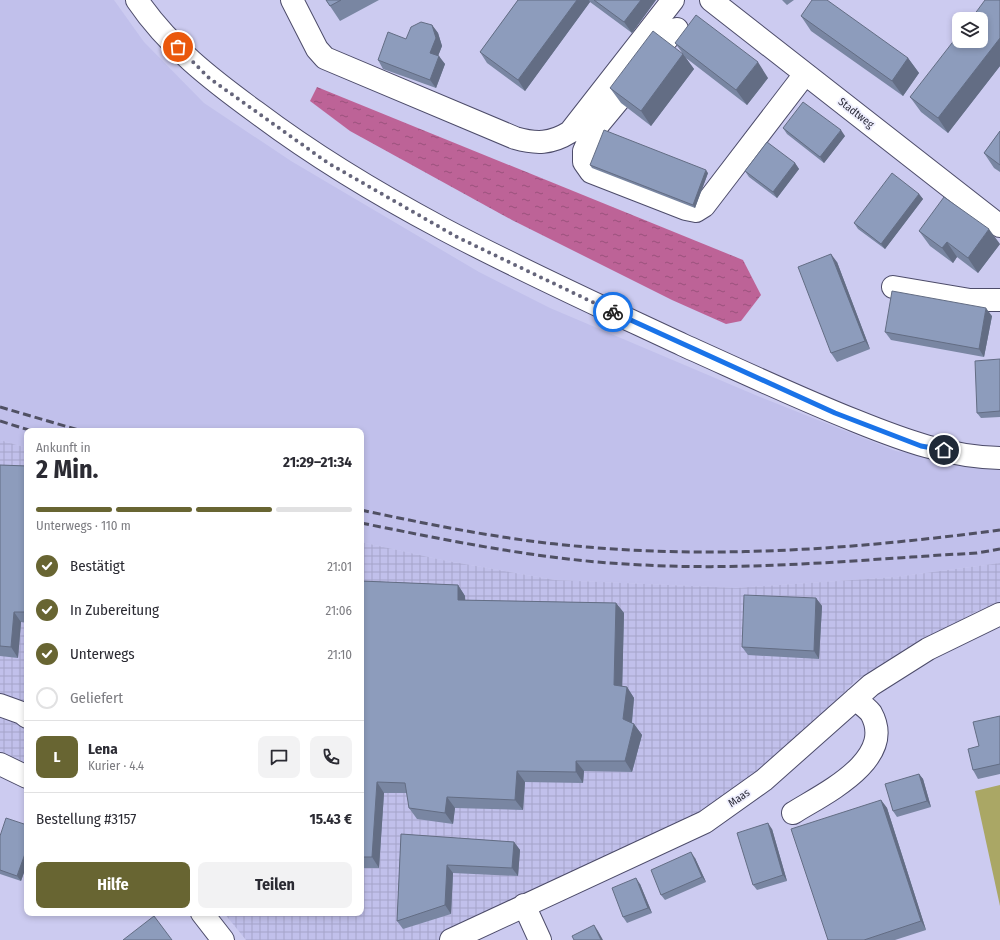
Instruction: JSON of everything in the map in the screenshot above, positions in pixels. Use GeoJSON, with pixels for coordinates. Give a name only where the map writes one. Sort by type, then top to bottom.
{"type":"FeatureCollection","features":[{"type":"Feature","properties":{"kind":"street"},"geometry":{"type":"LineString","coordinates":[[137,0],[156,27],[209,78],[260,116],[328,163],[457,237],[757,379],[835,413],[921,446],[1000,458]]}},
{"type":"Feature","properties":{"kind":"street"},"geometry":{"type":"LineString","coordinates":[[292,0],[317,49],[325,58],[515,138],[531,143],[544,143],[558,139],[570,132],[674,0]]}},
{"type":"Feature","properties":{"kind":"street","name":"Stadtweg"},"geometry":{"type":"LineString","coordinates":[[711,0],[1000,226]]}},
{"type":"Feature","properties":{"kind":"street"},"geometry":{"type":"LineString","coordinates":[[676,29],[651,55],[627,90],[593,131],[584,152],[584,162],[591,172],[686,209],[696,211],[704,206],[805,74]]}},
{"type":"Feature","properties":{"kind":"street"},"geometry":{"type":"LineString","coordinates":[[894,287],[970,300],[1000,300]]}},
{"type":"Feature","properties":{"kind":"street","name":"Maas"},"geometry":{"type":"LineString","coordinates":[[451,940],[704,822],[764,780],[871,685],[928,649],[1000,614]]}},
{"type":"Feature","properties":{"kind":"street"},"geometry":{"type":"LineString","coordinates":[[793,813],[856,771],[868,759],[876,742],[876,726],[870,712],[855,699]]}},
{"type":"Feature","properties":{"kind":"street"},"geometry":{"type":"LineString","coordinates":[[0,705],[24,715]]}},
{"type":"Feature","properties":{"kind":"street"},"geometry":{"type":"LineString","coordinates":[[0,764],[24,776]]}},
{"type":"Feature","properties":{"kind":"street"},"geometry":{"type":"LineString","coordinates":[[524,905],[540,940]]}},
{"type":"Feature","properties":{"kind":"street"},"geometry":{"type":"LineString","coordinates":[[204,916],[223,940]]}},
{"type":"Feature","properties":{"kind":"shaded area"},"geometry":{"type":"Polygon","coordinates":[[[0,0],[114,0],[144,42],[204,103],[291,161],[479,272],[550,308],[760,397],[896,451],[1000,469],[1000,563],[896,577],[736,588],[555,580],[442,560],[364,543],[364,428],[24,428],[24,447],[0,440],[0,0]]]}},
{"type":"Feature","properties":{"kind":"shaded area"},"geometry":{"type":"Polygon","coordinates":[[[0,440],[24,447],[24,762],[0,751],[0,440]]]}},
{"type":"Feature","properties":{"kind":"shaded area"},"geometry":{"type":"Polygon","coordinates":[[[364,543],[442,560],[555,580],[736,588],[896,577],[1000,563],[1000,602],[975,612],[856,680],[777,762],[688,819],[438,940],[246,940],[226,916],[364,916],[364,543]]]}},
{"type":"Feature","properties":{"kind":"shaded area"},"geometry":{"type":"Polygon","coordinates":[[[1000,785],[1000,906],[975,791],[1000,785]]]}},
{"type":"Feature","properties":{"kind":"water"},"geometry":{"type":"Polygon","coordinates":[[[317,87],[743,260],[761,295],[741,321],[726,324],[672,300],[512,220],[350,131],[310,101],[317,87]]]}},
{"type":"Feature","properties":{"kind":"building"},"geometry":{"type":"Polygon","coordinates":[[[326,0],[341,0],[330,6],[326,0]]]}},
{"type":"Feature","properties":{"kind":"building"},"geometry":{"type":"Polygon","coordinates":[[[518,0],[577,0],[518,80],[480,52],[518,0]]]}},
{"type":"Feature","properties":{"kind":"building"},"geometry":{"type":"Polygon","coordinates":[[[594,0],[641,0],[624,22],[594,0]]]}},
{"type":"Feature","properties":{"kind":"building"},"geometry":{"type":"Polygon","coordinates":[[[812,0],[827,0],[908,58],[892,81],[801,16],[812,0]]]}},
{"type":"Feature","properties":{"kind":"building"},"geometry":{"type":"Polygon","coordinates":[[[985,0],[1000,0],[1000,38],[938,118],[910,97],[952,43],[952,48],[988,48],[988,12],[976,12],[985,0]]]}},
{"type":"Feature","properties":{"kind":"building"},"geometry":{"type":"Polygon","coordinates":[[[696,15],[758,62],[736,90],[675,43],[696,15]]]}},
{"type":"Feature","properties":{"kind":"building"},"geometry":{"type":"Polygon","coordinates":[[[421,22],[432,25],[436,38],[430,53],[439,56],[430,80],[378,60],[388,32],[406,39],[411,27],[421,22]]]}},
{"type":"Feature","properties":{"kind":"building"},"geometry":{"type":"Polygon","coordinates":[[[653,31],[683,54],[641,111],[610,88],[653,31]]]}},
{"type":"Feature","properties":{"kind":"building"},"geometry":{"type":"Polygon","coordinates":[[[803,102],[841,130],[820,157],[783,128],[803,102]]]}},
{"type":"Feature","properties":{"kind":"building"},"geometry":{"type":"Polygon","coordinates":[[[604,130],[706,170],[693,205],[590,165],[604,130]]]}},
{"type":"Feature","properties":{"kind":"building"},"geometry":{"type":"Polygon","coordinates":[[[1000,131],[1000,165],[984,153],[1000,131]]]}},
{"type":"Feature","properties":{"kind":"building"},"geometry":{"type":"Polygon","coordinates":[[[767,142],[795,163],[773,192],[745,171],[767,142]]]}},
{"type":"Feature","properties":{"kind":"building"},"geometry":{"type":"Polygon","coordinates":[[[892,173],[919,194],[881,244],[854,223],[892,173]]]}},
{"type":"Feature","properties":{"kind":"building"},"geometry":{"type":"Polygon","coordinates":[[[944,197],[989,229],[968,258],[947,242],[942,248],[919,231],[944,197]]]}},
{"type":"Feature","properties":{"kind":"building"},"geometry":{"type":"Polygon","coordinates":[[[831,254],[865,341],[831,353],[798,267],[831,254]]]}},
{"type":"Feature","properties":{"kind":"building"},"geometry":{"type":"Polygon","coordinates":[[[892,291],[986,308],[979,349],[885,332],[892,291]]]}},
{"type":"Feature","properties":{"kind":"building"},"geometry":{"type":"Polygon","coordinates":[[[1000,359],[1000,411],[977,413],[975,361],[1000,359]]]}},
{"type":"Feature","properties":{"kind":"building"},"geometry":{"type":"Polygon","coordinates":[[[0,465],[24,466],[24,612],[14,612],[11,647],[0,646],[0,465]]]}},
{"type":"Feature","properties":{"kind":"building"},"geometry":{"type":"Polygon","coordinates":[[[364,581],[458,585],[458,600],[616,603],[614,685],[627,687],[623,719],[634,724],[625,761],[576,761],[576,772],[517,771],[515,800],[447,797],[445,813],[409,808],[405,783],[377,782],[372,857],[364,857],[364,581]]]}},
{"type":"Feature","properties":{"kind":"building"},"geometry":{"type":"Polygon","coordinates":[[[744,595],[816,598],[814,651],[742,647],[744,595]]]}},
{"type":"Feature","properties":{"kind":"building"},"geometry":{"type":"Polygon","coordinates":[[[1000,716],[1000,764],[973,770],[968,749],[979,746],[973,722],[1000,716]]]}},
{"type":"Feature","properties":{"kind":"building"},"geometry":{"type":"Polygon","coordinates":[[[919,774],[927,801],[893,811],[885,784],[919,774]]]}},
{"type":"Feature","properties":{"kind":"building"},"geometry":{"type":"Polygon","coordinates":[[[881,800],[921,921],[864,940],[828,940],[791,829],[881,800]]]}},
{"type":"Feature","properties":{"kind":"building"},"geometry":{"type":"Polygon","coordinates":[[[6,818],[24,824],[24,857],[17,876],[0,870],[0,836],[6,818]]]}},
{"type":"Feature","properties":{"kind":"building"},"geometry":{"type":"Polygon","coordinates":[[[768,823],[783,875],[753,885],[737,833],[768,823]]]}},
{"type":"Feature","properties":{"kind":"building"},"geometry":{"type":"Polygon","coordinates":[[[401,834],[514,842],[512,868],[447,865],[445,905],[397,921],[401,834]]]}},
{"type":"Feature","properties":{"kind":"building"},"geometry":{"type":"Polygon","coordinates":[[[691,852],[702,877],[661,895],[651,870],[691,852]]]}},
{"type":"Feature","properties":{"kind":"building"},"geometry":{"type":"Polygon","coordinates":[[[636,878],[648,908],[623,917],[612,888],[636,878]]]}},
{"type":"Feature","properties":{"kind":"building"},"geometry":{"type":"Polygon","coordinates":[[[154,916],[172,940],[123,940],[154,916]]]}},
{"type":"Feature","properties":{"kind":"building"},"geometry":{"type":"Polygon","coordinates":[[[594,925],[601,940],[574,940],[572,936],[594,925]]]}},
{"type":"Feature","properties":{"kind":"railway"},"geometry":{"type":"LineString","coordinates":[[0,407],[72,428]]}},
{"type":"Feature","properties":{"kind":"railway"},"geometry":{"type":"LineString","coordinates":[[0,421],[24,428]]}},
{"type":"Feature","properties":{"kind":"railway"},"geometry":{"type":"LineString","coordinates":[[364,511],[445,527],[530,541],[587,547],[690,552],[794,550],[897,542],[1000,530]]}},
{"type":"Feature","properties":{"kind":"railway"},"geometry":{"type":"LineString","coordinates":[[364,524],[502,550],[608,563],[644,565],[727,566],[810,564],[977,553],[1000,549]]}},
{"type":"Feature","properties":{"kind":"way so far"},"geometry":{"type":"LineString","coordinates":[[178,47],[209,78],[272,125],[328,163],[457,237],[613,312]]}},
{"type":"Feature","properties":{"kind":"route"},"geometry":{"type":"LineString","coordinates":[[613,312],[835,413],[921,446],[944,450]]}}]}
